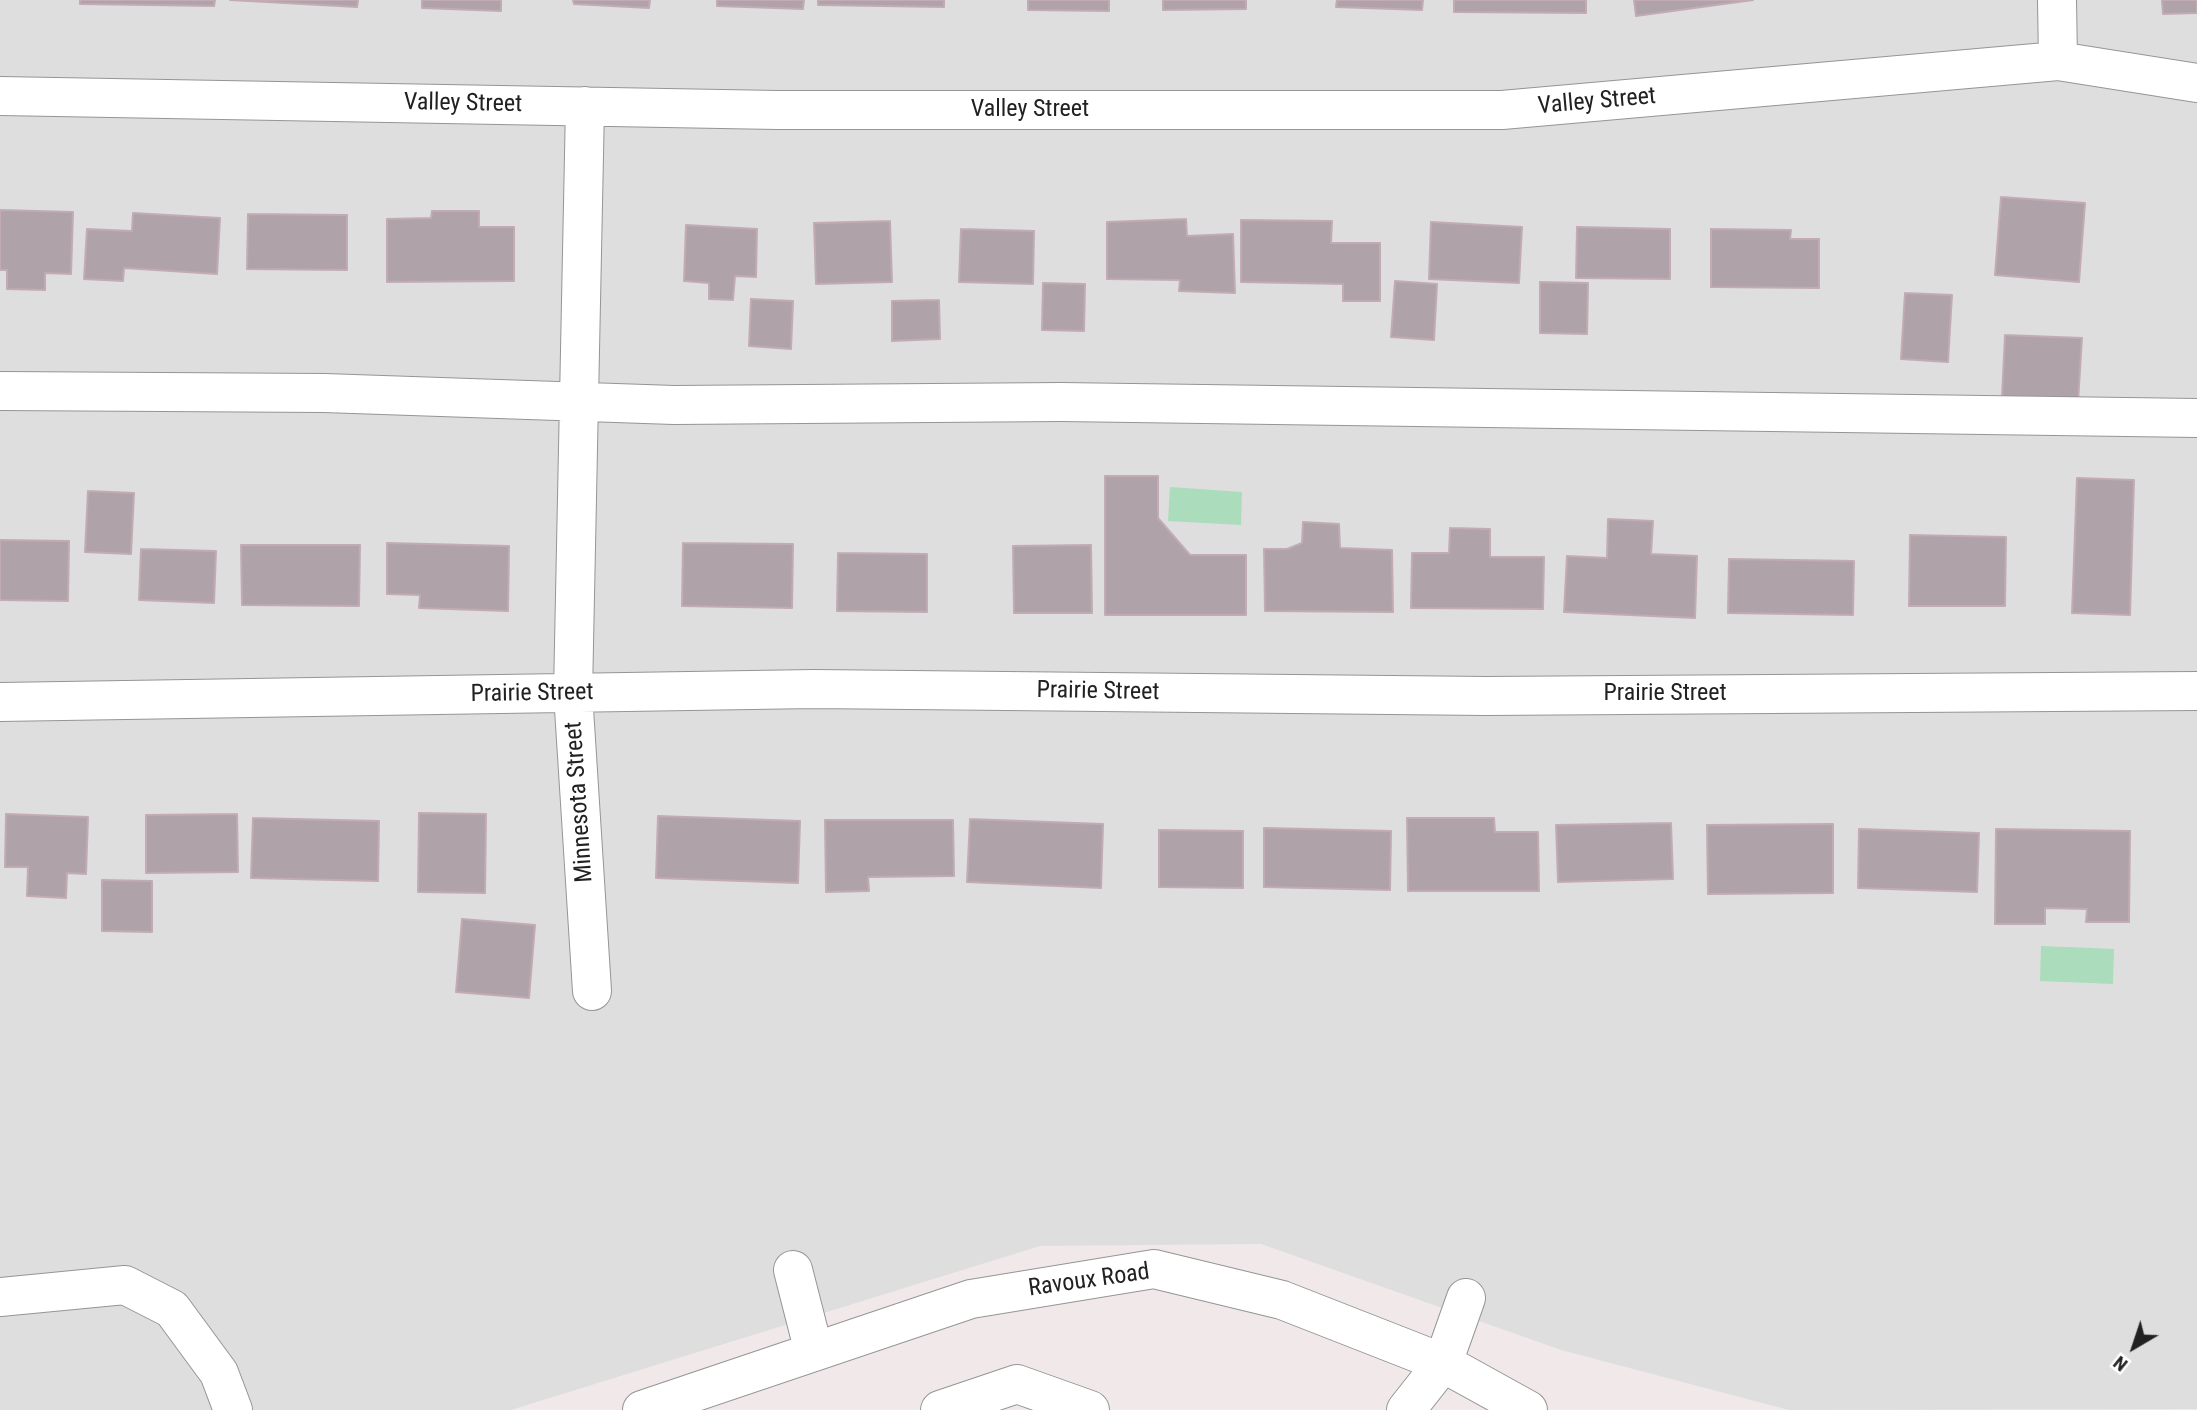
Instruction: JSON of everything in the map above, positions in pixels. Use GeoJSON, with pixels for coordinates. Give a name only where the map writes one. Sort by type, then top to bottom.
{"type":"FeatureCollection","features":[{"type":"Feature","properties":{"kind":"street"},"geometry":{"type":"LineString","coordinates":[[2057,0],[2058,61]]}},
{"type":"Feature","properties":{"kind":"street","name":"Valley Street"},"geometry":{"type":"LineString","coordinates":[[0,96],[777,110],[1502,110],[2058,61],[2197,83]]}},
{"type":"Feature","properties":{"kind":"street","name":"Minnesota Street"},"geometry":{"type":"LineString","coordinates":[[585,106],[573,693],[592,991]]}},
{"type":"Feature","properties":{"kind":"street"},"geometry":{"type":"LineString","coordinates":[[0,391],[324,393],[674,405],[1061,402],[1584,407],[2197,418]]}},
{"type":"Feature","properties":{"kind":"street","name":"Prairie Street"},"geometry":{"type":"LineString","coordinates":[[0,702],[828,689],[1500,696],[2197,691]]}},
{"type":"Feature","properties":{"kind":"street","name":"Ravoux Road"},"geometry":{"type":"LineString","coordinates":[[642,1410],[971,1298],[1154,1269],[1282,1300],[1443,1363],[1528,1410]]}},
{"type":"Feature","properties":{"kind":"street"},"geometry":{"type":"LineString","coordinates":[[793,1270],[814,1352]]}},
{"type":"Feature","properties":{"kind":"street"},"geometry":{"type":"LineString","coordinates":[[0,1297],[125,1285],[172,1309],[219,1373],[233,1410]]}},
{"type":"Feature","properties":{"kind":"street"},"geometry":{"type":"LineString","coordinates":[[1406,1410],[1443,1363],[1466,1298]]}},
{"type":"Feature","properties":{"kind":"street"},"geometry":{"type":"LineString","coordinates":[[940,1410],[1017,1384],[1090,1410]]}},
{"type":"Feature","properties":{"kind":"shaded area"},"geometry":{"type":"Polygon","coordinates":[[[0,0],[2197,0],[2197,1409],[1789,1410],[1561,1350],[1261,1244],[1040,1246],[511,1410],[0,1410],[0,0]]]}},
{"type":"Feature","properties":{"kind":"shaded area"},"geometry":{"type":"Polygon","coordinates":[[[1170,487],[1242,492],[1241,525],[1168,521],[1170,487]]]}},
{"type":"Feature","properties":{"kind":"shaded area"},"geometry":{"type":"Polygon","coordinates":[[[2041,946],[2114,949],[2113,984],[2040,981],[2041,946]]]}},
{"type":"Feature","properties":{"kind":"building"},"geometry":{"type":"Polygon","coordinates":[[[80,0],[215,0],[214,6],[80,4],[80,0]]]}},
{"type":"Feature","properties":{"kind":"building"},"geometry":{"type":"Polygon","coordinates":[[[230,0],[358,0],[357,7],[230,0]]]}},
{"type":"Feature","properties":{"kind":"building"},"geometry":{"type":"Polygon","coordinates":[[[422,0],[501,0],[501,11],[422,8],[422,0]]]}},
{"type":"Feature","properties":{"kind":"building"},"geometry":{"type":"Polygon","coordinates":[[[573,0],[650,0],[649,8],[574,4],[573,0]]]}},
{"type":"Feature","properties":{"kind":"building"},"geometry":{"type":"Polygon","coordinates":[[[717,0],[804,0],[803,9],[717,6],[717,0]]]}},
{"type":"Feature","properties":{"kind":"building"},"geometry":{"type":"Polygon","coordinates":[[[818,0],[944,0],[944,7],[818,5],[818,0]]]}},
{"type":"Feature","properties":{"kind":"building"},"geometry":{"type":"Polygon","coordinates":[[[1028,0],[1109,0],[1109,11],[1028,10],[1028,0]]]}},
{"type":"Feature","properties":{"kind":"building"},"geometry":{"type":"Polygon","coordinates":[[[1163,0],[1246,0],[1246,9],[1163,10],[1163,0]]]}},
{"type":"Feature","properties":{"kind":"building"},"geometry":{"type":"Polygon","coordinates":[[[1337,0],[1423,0],[1422,10],[1336,7],[1337,0]]]}},
{"type":"Feature","properties":{"kind":"building"},"geometry":{"type":"Polygon","coordinates":[[[1454,0],[1586,0],[1586,13],[1454,12],[1454,0]]]}},
{"type":"Feature","properties":{"kind":"building"},"geometry":{"type":"Polygon","coordinates":[[[1634,0],[1753,0],[1636,16],[1634,0]]]}},
{"type":"Feature","properties":{"kind":"building"},"geometry":{"type":"Polygon","coordinates":[[[2162,0],[2197,0],[2197,13],[2163,14],[2162,0]]]}},
{"type":"Feature","properties":{"kind":"building"},"geometry":{"type":"Polygon","coordinates":[[[2001,197],[2085,203],[2079,282],[1995,275],[2001,197]]]}},
{"type":"Feature","properties":{"kind":"building"},"geometry":{"type":"Polygon","coordinates":[[[0,210],[73,212],[71,274],[45,273],[45,290],[7,289],[7,270],[0,270],[0,210]]]}},
{"type":"Feature","properties":{"kind":"building"},"geometry":{"type":"Polygon","coordinates":[[[432,211],[479,211],[479,227],[514,227],[514,281],[387,282],[387,219],[431,218],[432,211]]]}},
{"type":"Feature","properties":{"kind":"building"},"geometry":{"type":"Polygon","coordinates":[[[133,213],[220,218],[217,274],[124,268],[123,281],[84,279],[87,229],[132,231],[133,213]]]}},
{"type":"Feature","properties":{"kind":"building"},"geometry":{"type":"Polygon","coordinates":[[[248,214],[347,215],[347,270],[247,269],[248,214]]]}},
{"type":"Feature","properties":{"kind":"building"},"geometry":{"type":"Polygon","coordinates":[[[1186,219],[1187,236],[1233,234],[1235,293],[1179,291],[1180,280],[1107,279],[1107,222],[1186,219]]]}},
{"type":"Feature","properties":{"kind":"building"},"geometry":{"type":"Polygon","coordinates":[[[1241,220],[1332,221],[1331,243],[1380,243],[1380,301],[1343,301],[1343,284],[1241,282],[1241,220]]]}},
{"type":"Feature","properties":{"kind":"building"},"geometry":{"type":"Polygon","coordinates":[[[890,221],[892,282],[816,284],[814,223],[890,221]]]}},
{"type":"Feature","properties":{"kind":"building"},"geometry":{"type":"Polygon","coordinates":[[[1431,222],[1522,227],[1519,283],[1429,279],[1431,222]]]}},
{"type":"Feature","properties":{"kind":"building"},"geometry":{"type":"Polygon","coordinates":[[[686,225],[757,229],[756,277],[735,276],[733,300],[709,299],[709,283],[684,281],[686,225]]]}},
{"type":"Feature","properties":{"kind":"building"},"geometry":{"type":"Polygon","coordinates":[[[1577,227],[1670,229],[1670,279],[1576,278],[1577,227]]]}},
{"type":"Feature","properties":{"kind":"building"},"geometry":{"type":"Polygon","coordinates":[[[961,229],[1034,231],[1033,284],[959,282],[961,229]]]}},
{"type":"Feature","properties":{"kind":"building"},"geometry":{"type":"Polygon","coordinates":[[[1711,229],[1791,230],[1790,239],[1819,239],[1819,288],[1711,287],[1711,229]]]}},
{"type":"Feature","properties":{"kind":"building"},"geometry":{"type":"Polygon","coordinates":[[[1395,281],[1437,284],[1434,340],[1391,337],[1395,281]]]}},
{"type":"Feature","properties":{"kind":"building"},"geometry":{"type":"Polygon","coordinates":[[[1540,282],[1588,283],[1587,334],[1540,333],[1540,282]]]}},
{"type":"Feature","properties":{"kind":"building"},"geometry":{"type":"Polygon","coordinates":[[[1043,283],[1085,284],[1084,331],[1042,330],[1043,283]]]}},
{"type":"Feature","properties":{"kind":"building"},"geometry":{"type":"Polygon","coordinates":[[[1905,293],[1952,295],[1948,362],[1901,359],[1905,293]]]}},
{"type":"Feature","properties":{"kind":"building"},"geometry":{"type":"Polygon","coordinates":[[[751,299],[793,301],[791,349],[749,346],[751,299]]]}},
{"type":"Feature","properties":{"kind":"building"},"geometry":{"type":"Polygon","coordinates":[[[939,300],[940,339],[892,341],[892,301],[939,300]]]}},
{"type":"Feature","properties":{"kind":"building"},"geometry":{"type":"Polygon","coordinates":[[[2005,335],[2082,338],[2078,402],[2002,397],[2005,335]]]}},
{"type":"Feature","properties":{"kind":"building"},"geometry":{"type":"Polygon","coordinates":[[[1105,476],[1158,476],[1158,518],[1190,555],[1246,555],[1246,615],[1105,615],[1105,476]]]}},
{"type":"Feature","properties":{"kind":"building"},"geometry":{"type":"Polygon","coordinates":[[[2077,478],[2134,480],[2130,615],[2072,613],[2077,478]]]}},
{"type":"Feature","properties":{"kind":"building"},"geometry":{"type":"Polygon","coordinates":[[[88,491],[134,493],[131,554],[85,552],[88,491]]]}},
{"type":"Feature","properties":{"kind":"building"},"geometry":{"type":"Polygon","coordinates":[[[1608,519],[1653,521],[1651,554],[1697,556],[1695,618],[1564,612],[1567,556],[1607,558],[1608,519]]]}},
{"type":"Feature","properties":{"kind":"building"},"geometry":{"type":"Polygon","coordinates":[[[1303,522],[1339,524],[1340,548],[1392,550],[1393,612],[1265,611],[1264,549],[1287,549],[1302,543],[1303,522]]]}},
{"type":"Feature","properties":{"kind":"building"},"geometry":{"type":"Polygon","coordinates":[[[1450,528],[1490,529],[1490,557],[1544,557],[1543,609],[1411,608],[1412,553],[1449,553],[1450,528]]]}},
{"type":"Feature","properties":{"kind":"building"},"geometry":{"type":"Polygon","coordinates":[[[1910,535],[2006,537],[2005,606],[1909,606],[1910,535]]]}},
{"type":"Feature","properties":{"kind":"building"},"geometry":{"type":"Polygon","coordinates":[[[0,540],[69,541],[68,601],[0,600],[0,540]]]}},
{"type":"Feature","properties":{"kind":"building"},"geometry":{"type":"Polygon","coordinates":[[[387,543],[509,546],[508,611],[419,608],[420,595],[387,594],[387,543]]]}},
{"type":"Feature","properties":{"kind":"building"},"geometry":{"type":"Polygon","coordinates":[[[683,543],[793,544],[792,608],[682,606],[683,543]]]}},
{"type":"Feature","properties":{"kind":"building"},"geometry":{"type":"Polygon","coordinates":[[[241,545],[360,545],[359,606],[242,605],[241,545]]]}},
{"type":"Feature","properties":{"kind":"building"},"geometry":{"type":"Polygon","coordinates":[[[1091,545],[1092,613],[1014,613],[1013,546],[1091,545]]]}},
{"type":"Feature","properties":{"kind":"building"},"geometry":{"type":"Polygon","coordinates":[[[141,549],[216,551],[214,603],[139,600],[141,549]]]}},
{"type":"Feature","properties":{"kind":"building"},"geometry":{"type":"Polygon","coordinates":[[[838,553],[927,554],[927,612],[837,611],[838,553]]]}},
{"type":"Feature","properties":{"kind":"building"},"geometry":{"type":"Polygon","coordinates":[[[1729,559],[1854,561],[1853,615],[1728,613],[1729,559]]]}},
{"type":"Feature","properties":{"kind":"building"},"geometry":{"type":"Polygon","coordinates":[[[419,813],[486,814],[485,893],[418,892],[419,813]]]}},
{"type":"Feature","properties":{"kind":"building"},"geometry":{"type":"Polygon","coordinates":[[[6,814],[88,817],[86,874],[67,873],[66,898],[27,896],[28,867],[5,867],[6,814]]]}},
{"type":"Feature","properties":{"kind":"building"},"geometry":{"type":"Polygon","coordinates":[[[237,814],[238,872],[146,873],[146,815],[237,814]]]}},
{"type":"Feature","properties":{"kind":"building"},"geometry":{"type":"Polygon","coordinates":[[[658,816],[800,821],[798,883],[656,878],[658,816]]]}},
{"type":"Feature","properties":{"kind":"building"},"geometry":{"type":"Polygon","coordinates":[[[253,818],[379,821],[378,881],[251,878],[253,818]]]}},
{"type":"Feature","properties":{"kind":"building"},"geometry":{"type":"Polygon","coordinates":[[[1407,818],[1494,818],[1495,832],[1538,832],[1539,891],[1408,891],[1407,818]]]}},
{"type":"Feature","properties":{"kind":"building"},"geometry":{"type":"Polygon","coordinates":[[[970,819],[1103,824],[1101,888],[967,882],[970,819]]]}},
{"type":"Feature","properties":{"kind":"building"},"geometry":{"type":"Polygon","coordinates":[[[825,820],[953,820],[954,876],[868,877],[869,891],[826,892],[825,820]]]}},
{"type":"Feature","properties":{"kind":"building"},"geometry":{"type":"Polygon","coordinates":[[[1671,823],[1673,879],[1558,882],[1556,825],[1671,823]]]}},
{"type":"Feature","properties":{"kind":"building"},"geometry":{"type":"Polygon","coordinates":[[[1833,824],[1833,893],[1708,894],[1707,825],[1833,824]]]}},
{"type":"Feature","properties":{"kind":"building"},"geometry":{"type":"Polygon","coordinates":[[[1264,828],[1391,831],[1390,890],[1264,887],[1264,828]]]}},
{"type":"Feature","properties":{"kind":"building"},"geometry":{"type":"Polygon","coordinates":[[[1859,829],[1979,833],[1977,892],[1858,888],[1859,829]]]}},
{"type":"Feature","properties":{"kind":"building"},"geometry":{"type":"Polygon","coordinates":[[[1996,829],[2130,831],[2129,922],[2086,922],[2087,909],[2045,908],[2045,924],[1995,924],[1996,829]]]}},
{"type":"Feature","properties":{"kind":"building"},"geometry":{"type":"Polygon","coordinates":[[[1159,830],[1243,831],[1243,888],[1159,887],[1159,830]]]}},
{"type":"Feature","properties":{"kind":"building"},"geometry":{"type":"Polygon","coordinates":[[[102,880],[152,881],[152,932],[102,931],[102,880]]]}},
{"type":"Feature","properties":{"kind":"building"},"geometry":{"type":"Polygon","coordinates":[[[462,919],[535,925],[529,998],[456,992],[462,919]]]}}]}
